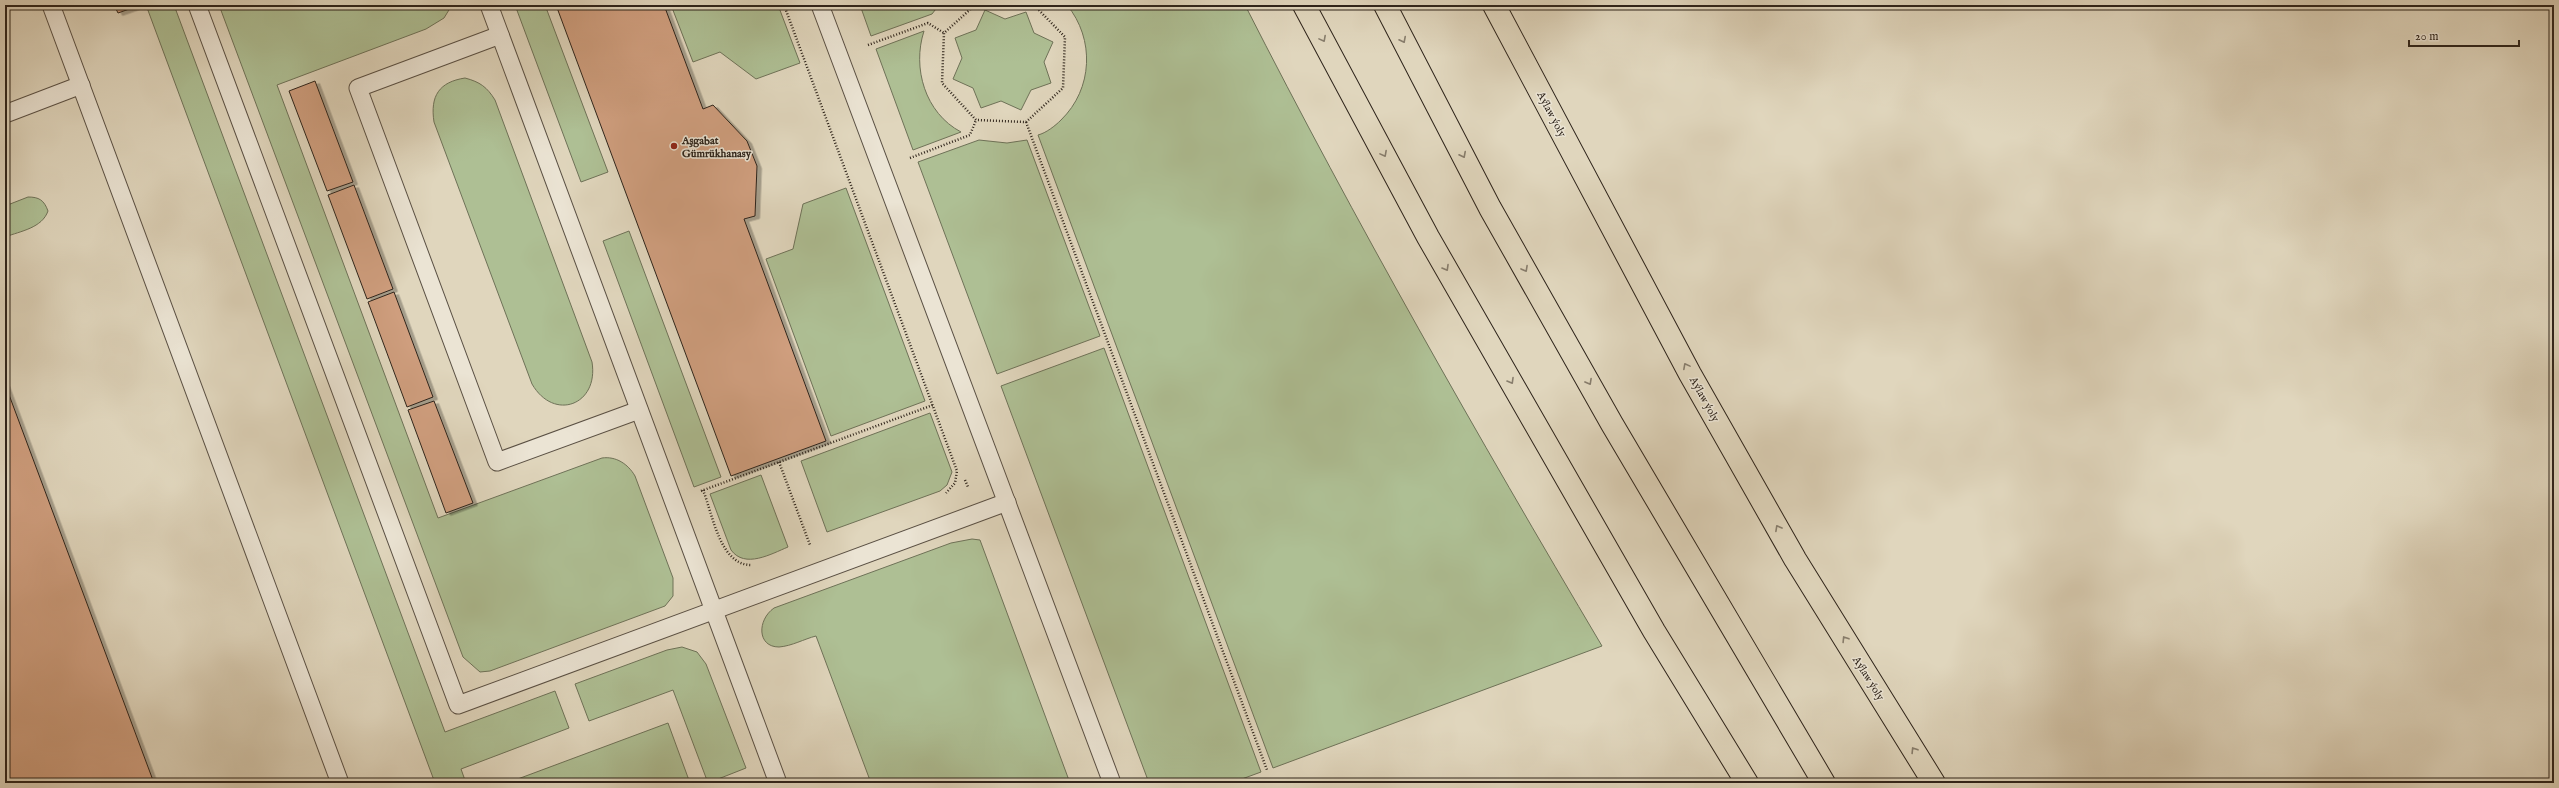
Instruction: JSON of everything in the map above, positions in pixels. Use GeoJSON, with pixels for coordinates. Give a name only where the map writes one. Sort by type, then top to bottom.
{"type":"FeatureCollection","features":[{"type":"Feature","properties":{"kind":"main road"},"geometry":{"type":"LineString","coordinates":[[1304,5],[1428,237],[1654,631],[1746,783]]}},
{"type":"Feature","properties":{"kind":"main road"},"geometry":{"type":"LineString","coordinates":[[1385,5],[1506,236],[1612,424],[1824,783]]}},
{"type":"Feature","properties":{"kind":"main road","name":"Aýlaw ýoly"},"geometry":{"type":"LineString","coordinates":[[1494,5],[1690,374],[1779,531],[1934,783]]}},
{"type":"Feature","properties":{"kind":"lane"},"geometry":{"type":"LineString","coordinates":[[51,5],[340,783]]}},
{"type":"Feature","properties":{"kind":"lane"},"geometry":{"type":"LineString","coordinates":[[197,5],[458,705],[1006,502]]}},
{"type":"Feature","properties":{"kind":"lane"},"geometry":{"type":"LineString","coordinates":[[489,5],[778,783]]}},
{"type":"Feature","properties":{"kind":"lane"},"geometry":{"type":"LineString","coordinates":[[820,5],[1112,783]]}},
{"type":"Feature","properties":{"kind":"lane"},"geometry":{"type":"LineString","coordinates":[[500,35],[358,88],[497,462],[639,410]]}},
{"type":"Feature","properties":{"kind":"lane"},"geometry":{"type":"LineString","coordinates":[[5,114],[81,85]]}},
{"type":"Feature","properties":{"kind":"path"},"geometry":{"type":"LineString","coordinates":[[784,5],[958,476],[952,489],[942,496]]}},
{"type":"Feature","properties":{"kind":"path"},"geometry":{"type":"LineString","coordinates":[[975,5],[944,33],[942,83],[976,120],[1026,122],[1063,88],[1065,37],[1034,5]]}},
{"type":"Feature","properties":{"kind":"path"},"geometry":{"type":"LineString","coordinates":[[868,45],[928,23],[944,33]]}},
{"type":"Feature","properties":{"kind":"path"},"geometry":{"type":"LineString","coordinates":[[910,158],[970,135],[976,120]]}},
{"type":"Feature","properties":{"kind":"path"},"geometry":{"type":"LineString","coordinates":[[1026,122],[1267,770]]}},
{"type":"Feature","properties":{"kind":"path"},"geometry":{"type":"LineString","coordinates":[[698,492],[933,405]]}},
{"type":"Feature","properties":{"kind":"path"},"geometry":{"type":"LineString","coordinates":[[779,462],[810,545]]}},
{"type":"Feature","properties":{"kind":"path"},"geometry":{"type":"LineString","coordinates":[[703,490],[724,547],[730,558],[746,565],[758,564]]}},
{"type":"Feature","properties":{"kind":"path"},"geometry":{"type":"LineString","coordinates":[[802,548],[817,542]]}},
{"type":"Feature","properties":{"kind":"green space"},"geometry":{"type":"Polygon","coordinates":[[[146,5],[174,5],[445,732],[555,691],[569,728],[461,769],[466,783],[435,783],[146,5]]]}},
{"type":"Feature","properties":{"kind":"green space"},"geometry":{"type":"Polygon","coordinates":[[[219,5],[452,5],[444,18],[426,29],[277,85],[438,518],[602,458],[612,458],[629,468],[635,476],[673,578],[673,596],[665,606],[490,671],[480,672],[463,657],[219,5]]]}},
{"type":"Feature","properties":{"kind":"green space"},"geometry":{"type":"Polygon","coordinates":[[[515,5],[545,5],[608,172],[581,182],[515,5]]]}},
{"type":"Feature","properties":{"kind":"green space"},"geometry":{"type":"Polygon","coordinates":[[[671,5],[778,5],[800,63],[756,79],[720,52],[693,62],[671,5]]]}},
{"type":"Feature","properties":{"kind":"green space"},"geometry":{"type":"Polygon","coordinates":[[[860,5],[939,5],[932,14],[871,36],[860,5]]]}},
{"type":"Feature","properties":{"kind":"green space"},"geometry":{"type":"Polygon","coordinates":[[[1067,5],[1245,5],[1330,167],[1418,328],[1602,646],[1273,768],[1038,135],[1056,125],[1072,108],[1084,79],[1086,48],[1076,18],[1067,5]]]}},
{"type":"Feature","properties":{"kind":"green space"},"geometry":{"type":"Polygon","coordinates":[[[985,10],[1005,19],[1026,12],[1034,33],[1053,42],[1044,62],[1051,83],[1031,90],[1021,110],[1001,101],[981,108],[973,88],[953,79],[962,58],[955,38],[976,30],[985,10]]]}},
{"type":"Feature","properties":{"kind":"green space"},"geometry":{"type":"Polygon","coordinates":[[[924,31],[920,60],[924,88],[938,113],[949,124],[961,132],[913,150],[876,49],[924,31]]]}},
{"type":"Feature","properties":{"kind":"green space"},"geometry":{"type":"Polygon","coordinates":[[[465,78],[475,81],[483,86],[495,100],[592,362],[592,377],[589,389],[582,398],[573,403],[562,405],[552,403],[541,396],[532,384],[434,122],[434,105],[438,92],[449,83],[465,78]]]}},
{"type":"Feature","properties":{"kind":"green space"},"geometry":{"type":"Polygon","coordinates":[[[979,140],[1007,143],[1027,140],[1100,336],[997,374],[918,162],[979,140]]]}},
{"type":"Feature","properties":{"kind":"green space"},"geometry":{"type":"Polygon","coordinates":[[[846,188],[925,401],[831,436],[766,259],[793,249],[803,204],[846,188]]]}},
{"type":"Feature","properties":{"kind":"green space"},"geometry":{"type":"Polygon","coordinates":[[[28,197],[41,200],[45,204],[48,211],[45,217],[30,228],[5,237],[5,206],[28,197]]]}},
{"type":"Feature","properties":{"kind":"green space"},"geometry":{"type":"Polygon","coordinates":[[[629,231],[721,477],[694,487],[603,241],[629,231]]]}},
{"type":"Feature","properties":{"kind":"green space"},"geometry":{"type":"Polygon","coordinates":[[[1104,348],[1261,772],[1231,783],[1149,783],[1001,386],[1104,348]]]}},
{"type":"Feature","properties":{"kind":"green space"},"geometry":{"type":"Polygon","coordinates":[[[930,413],[952,472],[947,485],[940,491],[827,532],[801,461],[930,413]]]}},
{"type":"Feature","properties":{"kind":"green space"},"geometry":{"type":"Polygon","coordinates":[[[761,475],[788,547],[766,556],[743,559],[731,550],[710,494],[761,475]]]}},
{"type":"Feature","properties":{"kind":"green space"},"geometry":{"type":"Polygon","coordinates":[[[972,539],[980,540],[1070,783],[871,783],[816,636],[793,644],[779,647],[772,646],[763,638],[762,626],[768,613],[774,608],[951,543],[972,539]]]}},
{"type":"Feature","properties":{"kind":"green space"},"geometry":{"type":"Polygon","coordinates":[[[682,647],[697,652],[706,664],[746,768],[708,783],[673,690],[589,721],[575,684],[667,650],[682,647]]]}},
{"type":"Feature","properties":{"kind":"green space"},"geometry":{"type":"Polygon","coordinates":[[[668,723],[690,783],[507,783],[668,723]]]}},
{"type":"Feature","properties":{"kind":"building"},"geometry":{"type":"Polygon","coordinates":[[[114,5],[134,5],[135,7],[118,13],[114,5]]]}},
{"type":"Feature","properties":{"kind":"building"},"geometry":{"type":"Polygon","coordinates":[[[556,5],[664,5],[703,109],[713,105],[747,141],[757,166],[755,216],[744,219],[826,441],[731,476],[556,5]]]}},
{"type":"Feature","properties":{"kind":"building"},"geometry":{"type":"Polygon","coordinates":[[[315,81],[353,182],[327,191],[289,91],[315,81]]]}},
{"type":"Feature","properties":{"kind":"building"},"geometry":{"type":"Polygon","coordinates":[[[354,185],[393,289],[367,299],[328,195],[354,185]]]}},
{"type":"Feature","properties":{"kind":"building"},"geometry":{"type":"Polygon","coordinates":[[[394,292],[433,397],[407,407],[368,302],[394,292]]]}},
{"type":"Feature","properties":{"kind":"building"},"geometry":{"type":"Polygon","coordinates":[[[5,384],[154,783],[5,783],[5,384]]]}},
{"type":"Feature","properties":{"kind":"building"},"geometry":{"type":"Polygon","coordinates":[[[434,401],[473,503],[446,513],[408,410],[434,401]]]}},
{"type":"Feature","properties":{"kind":"place","name":"Aşgabat Gümrükhanasy"},"geometry":{"type":"Point","coordinates":[674,146]}}]}
